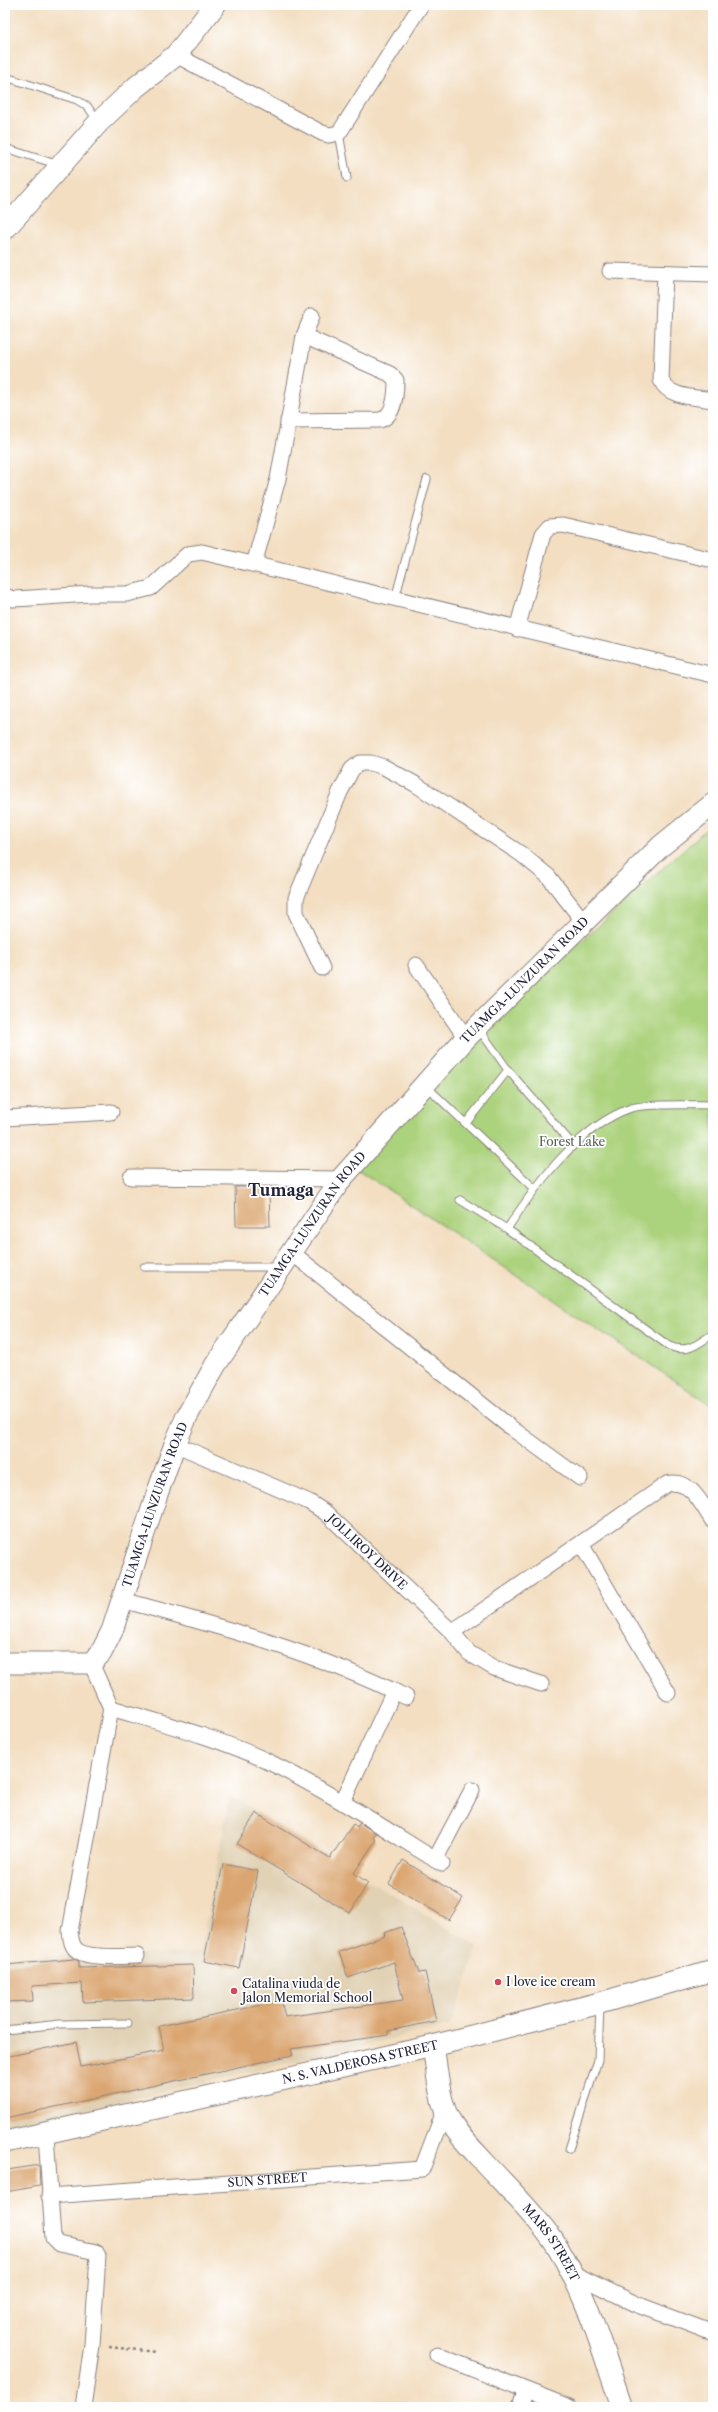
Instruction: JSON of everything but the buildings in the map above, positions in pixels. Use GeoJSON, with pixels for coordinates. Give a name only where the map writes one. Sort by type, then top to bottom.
{"type":"FeatureCollection","features":[{"type":"Feature","properties":{"kind":"street"},"geometry":{"type":"LineString","coordinates":[[5,229],[99,122],[136,88],[176,55],[215,5]]}},
{"type":"Feature","properties":{"kind":"street"},"geometry":{"type":"LineString","coordinates":[[176,55],[322,133],[329,135],[339,133],[421,5]]}},
{"type":"Feature","properties":{"kind":"street"},"geometry":{"type":"LineString","coordinates":[[610,271],[713,274]]}},
{"type":"Feature","properties":{"kind":"street"},"geometry":{"type":"LineString","coordinates":[[665,273],[661,380],[664,388],[673,393],[713,400]]}},
{"type":"Feature","properties":{"kind":"street"},"geometry":{"type":"LineString","coordinates":[[254,564],[278,479],[304,336],[312,316]]}},
{"type":"Feature","properties":{"kind":"street"},"geometry":{"type":"LineString","coordinates":[[288,421],[380,420],[387,418],[391,413],[396,380],[390,374],[304,336]]}},
{"type":"Feature","properties":{"kind":"street"},"geometry":{"type":"LineString","coordinates":[[517,629],[543,534],[550,526],[562,525],[713,560]]}},
{"type":"Feature","properties":{"kind":"street"},"geometry":{"type":"LineString","coordinates":[[5,596],[12,599],[89,594],[127,594],[151,588],[188,554],[215,554],[517,629],[713,675]]}},
{"type":"Feature","properties":{"kind":"street"},"geometry":{"type":"LineString","coordinates":[[322,968],[296,913],[296,898],[340,792],[352,770],[360,763],[371,763],[415,784],[521,854],[548,876],[584,922]]}},
{"type":"Feature","properties":{"kind":"street","name":"TUAMGA-LUNZURAN ROAD"},"geometry":{"type":"LineString","coordinates":[[91,1663],[101,1653],[112,1631],[175,1444],[187,1416],[216,1364],[340,1179],[423,1084],[471,1032],[661,846],[713,804]]}},
{"type":"Feature","properties":{"kind":"street"},"geometry":{"type":"LineString","coordinates":[[416,965],[471,1032]]}},
{"type":"Feature","properties":{"kind":"street"},"geometry":{"type":"LineString","coordinates":[[5,1118],[111,1112]]}},
{"type":"Feature","properties":{"kind":"street"},"geometry":{"type":"LineString","coordinates":[[131,1177],[340,1179]]}},
{"type":"Feature","properties":{"kind":"street"},"geometry":{"type":"LineString","coordinates":[[286,1259],[580,1478]]}},
{"type":"Feature","properties":{"kind":"street","name":"JOLLIROY DRIVE"},"geometry":{"type":"LineString","coordinates":[[175,1444],[309,1502],[326,1513],[452,1632],[469,1653],[494,1668],[541,1684]]}},
{"type":"Feature","properties":{"kind":"street"},"geometry":{"type":"LineString","coordinates":[[452,1632],[667,1484],[677,1482],[688,1486],[713,1522]]}},
{"type":"Feature","properties":{"kind":"street"},"geometry":{"type":"LineString","coordinates":[[581,1544],[668,1694]]}},
{"type":"Feature","properties":{"kind":"street"},"geometry":{"type":"LineString","coordinates":[[122,1600],[211,1624],[294,1649],[400,1694],[343,1801]]}},
{"type":"Feature","properties":{"kind":"street"},"geometry":{"type":"LineString","coordinates":[[5,1663],[91,1663],[111,1708],[70,1932],[72,1944],[77,1951],[95,1955],[137,1956]]}},
{"type":"Feature","properties":{"kind":"street"},"geometry":{"type":"LineString","coordinates":[[111,1708],[185,1728],[268,1762],[343,1801],[439,1862],[472,1790]]}},
{"type":"Feature","properties":{"kind":"street","name":"N. S. VALDEROSA STREET"},"geometry":{"type":"LineString","coordinates":[[5,2142],[46,2135],[433,2046],[600,2002],[713,1970]]}},
{"type":"Feature","properties":{"kind":"street"},"geometry":{"type":"LineString","coordinates":[[433,2046],[444,2104]]}},
{"type":"Feature","properties":{"kind":"street","name":"SUN STREET"},"geometry":{"type":"LineString","coordinates":[[49,2196],[422,2169],[444,2104]]}},
{"type":"Feature","properties":{"kind":"street","name":"MARS STREET"},"geometry":{"type":"LineString","coordinates":[[444,2104],[464,2140],[536,2218],[553,2240],[572,2273],[601,2345],[622,2407]]}},
{"type":"Feature","properties":{"kind":"street"},"geometry":{"type":"LineString","coordinates":[[46,2135],[53,2238],[59,2244],[96,2252],[98,2256],[92,2345],[82,2407]]}},
{"type":"Feature","properties":{"kind":"street"},"geometry":{"type":"LineString","coordinates":[[572,2273],[636,2304],[713,2333]]}},
{"type":"Feature","properties":{"kind":"street"},"geometry":{"type":"LineString","coordinates":[[436,2355],[477,2370],[525,2392],[569,2407]]}},
{"type":"Feature","properties":{"kind":"street"},"geometry":{"type":"LineString","coordinates":[[520,2407],[525,2392]]}},
{"type":"Feature","properties":{"kind":"lane"},"geometry":{"type":"LineString","coordinates":[[6,77],[77,100],[88,107],[99,122]]}},
{"type":"Feature","properties":{"kind":"lane"},"geometry":{"type":"LineString","coordinates":[[339,133],[347,178]]}},
{"type":"Feature","properties":{"kind":"lane"},"geometry":{"type":"LineString","coordinates":[[5,148],[59,166]]}},
{"type":"Feature","properties":{"kind":"lane"},"geometry":{"type":"LineString","coordinates":[[395,599],[427,479]]}},
{"type":"Feature","properties":{"kind":"lane"},"geometry":{"type":"LineString","coordinates":[[471,1032],[508,1070],[573,1146]]}},
{"type":"Feature","properties":{"kind":"lane"},"geometry":{"type":"LineString","coordinates":[[466,1123],[508,1070]]}},
{"type":"Feature","properties":{"kind":"lane"},"geometry":{"type":"LineString","coordinates":[[423,1084],[534,1188]]}},
{"type":"Feature","properties":{"kind":"lane"},"geometry":{"type":"LineString","coordinates":[[507,1229],[534,1188],[573,1146],[611,1117],[632,1107],[713,1105]]}},
{"type":"Feature","properties":{"kind":"lane"},"geometry":{"type":"LineString","coordinates":[[460,1200],[507,1229],[670,1346],[680,1351],[691,1348],[713,1334]]}},
{"type":"Feature","properties":{"kind":"lane"},"geometry":{"type":"LineString","coordinates":[[144,1267],[286,1259]]}},
{"type":"Feature","properties":{"kind":"lane"},"geometry":{"type":"LineString","coordinates":[[569,2149],[598,2060],[600,2002]]}},
{"type":"Feature","properties":{"kind":"lane"},"geometry":{"type":"LineString","coordinates":[[5,2030],[60,2024],[128,2023]]}},
{"type":"Feature","properties":{"kind":"path"},"geometry":{"type":"LineString","coordinates":[[92,2345],[156,2352]]}},
{"type":"Feature","properties":{"kind":"shaded area","name":"Catalina viuda de Jalon Memorial School"},"geometry":{"type":"Polygon","coordinates":[[[230,1795],[478,1947],[451,2025],[5,2128],[5,1957],[200,1953],[230,1795]]]}},
{"type":"Feature","properties":{"kind":"green space","name":"Forest Lake"},"geometry":{"type":"Polygon","coordinates":[[[713,823],[713,1409],[708,1403],[357,1169],[484,1029],[713,823]]]}},
{"type":"Feature","properties":{"kind":"place","name":"I love ice cream"},"geometry":{"type":"Point","coordinates":[498,1982]}},
{"type":"Feature","properties":{"kind":"place","name":"Catalina viuda de Jalon Memorial School"},"geometry":{"type":"Point","coordinates":[234,1991]}},
{"type":"Feature","properties":{"kind":"district","name":"Tumaga"},"geometry":{"type":"Point","coordinates":[281,1190]}}]}
